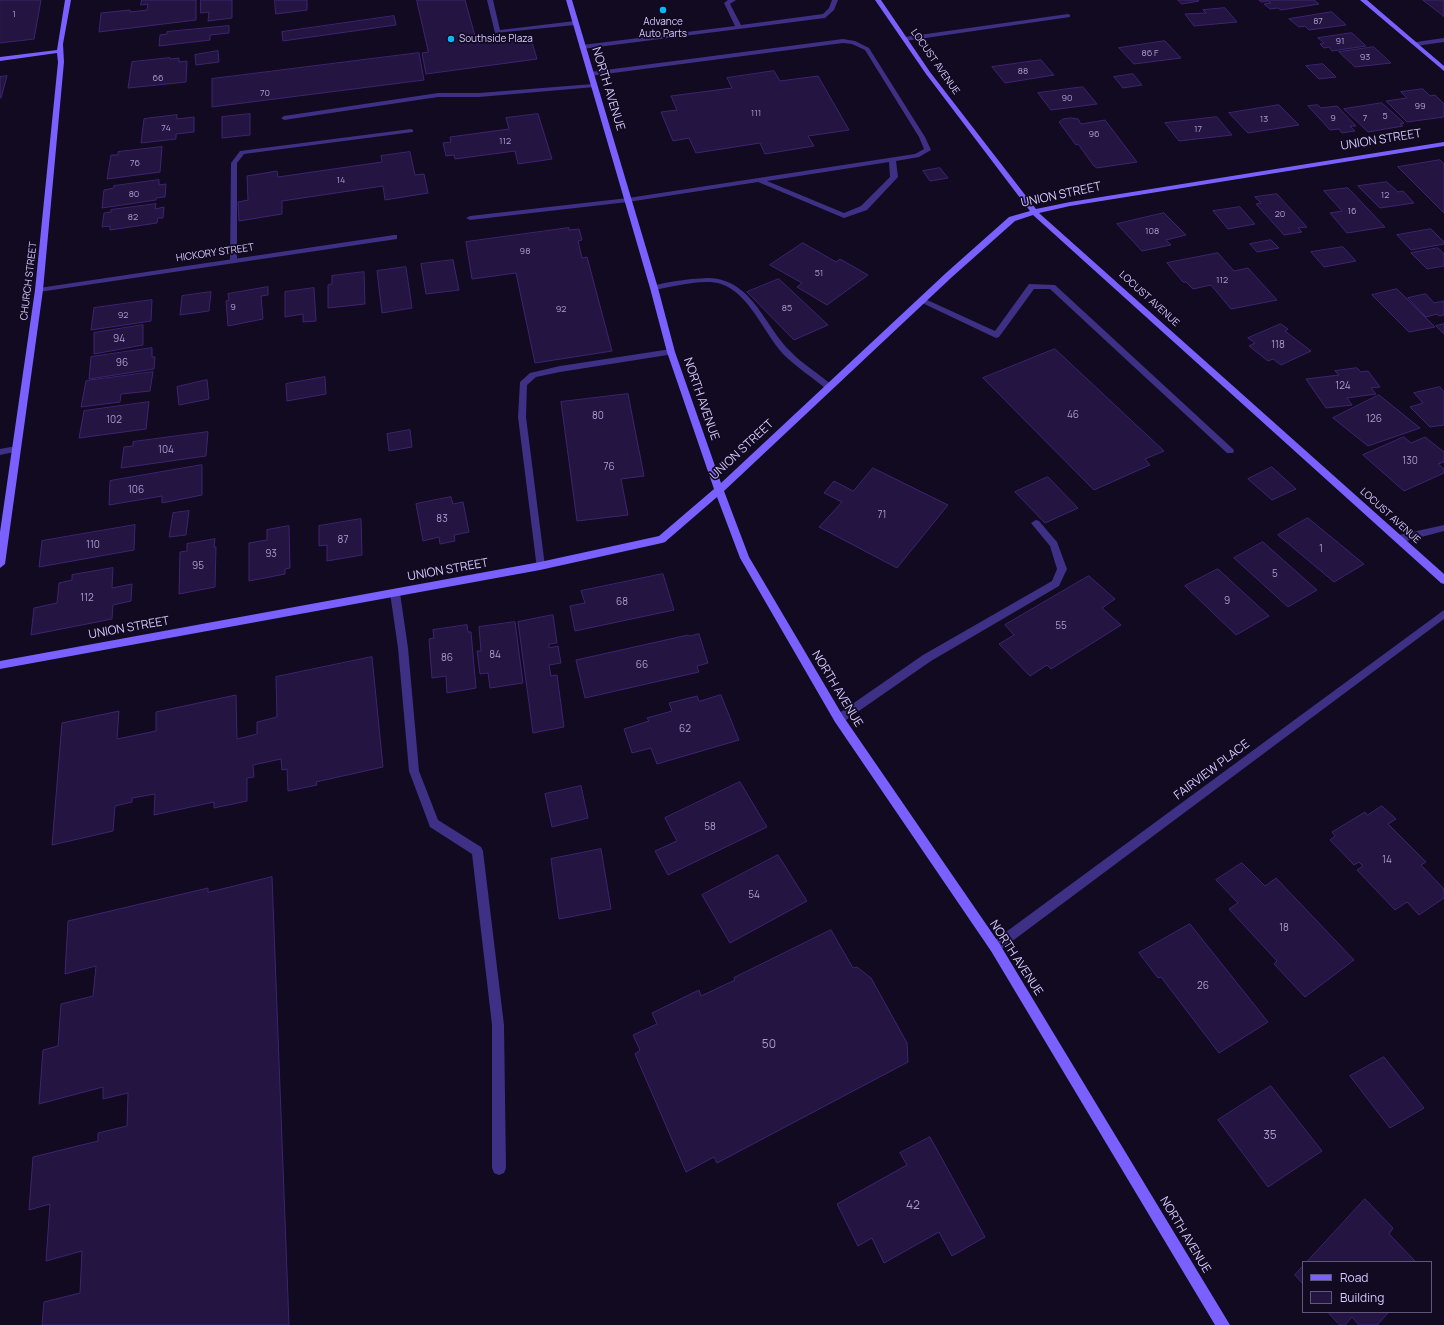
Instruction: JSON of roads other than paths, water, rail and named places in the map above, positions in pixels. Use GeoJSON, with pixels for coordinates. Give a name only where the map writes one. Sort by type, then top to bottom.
{"type":"FeatureCollection","features":[{"type":"Feature","properties":{"kind":"street","name":"CHURCH STREET"},"geometry":{"type":"LineString","coordinates":[[0,564],[39,290],[61,51],[60,44],[68,0]]}},
{"type":"Feature","properties":{"kind":"street"},"geometry":{"type":"LineString","coordinates":[[490,0],[498,32],[575,23]]}},
{"type":"Feature","properties":{"kind":"street","name":"NORTH AVENUE"},"geometry":{"type":"LineString","coordinates":[[569,0],[593,86],[654,288],[670,352],[745,558],[838,720],[995,947],[1223,1325]]}},
{"type":"Feature","properties":{"kind":"street"},"geometry":{"type":"LineString","coordinates":[[732,0],[727,3],[739,28]]}},
{"type":"Feature","properties":{"kind":"street"},"geometry":{"type":"LineString","coordinates":[[582,47],[825,16],[832,10],[835,0]]}},
{"type":"Feature","properties":{"kind":"street","name":"LOCUST AVENUE"},"geometry":{"type":"LineString","coordinates":[[878,0],[932,80],[1034,212],[1444,580]]}},
{"type":"Feature","properties":{"kind":"street"},"geometry":{"type":"LineString","coordinates":[[1363,0],[1444,69]]}},
{"type":"Feature","properties":{"kind":"street"},"geometry":{"type":"LineString","coordinates":[[905,39],[1068,16]]}},
{"type":"Feature","properties":{"kind":"street"},"geometry":{"type":"LineString","coordinates":[[1416,44],[1444,40]]}},
{"type":"Feature","properties":{"kind":"street"},"geometry":{"type":"LineString","coordinates":[[470,218],[628,200],[917,156],[928,150],[922,137],[868,48],[853,42],[843,41],[590,74]]}},
{"type":"Feature","properties":{"kind":"street"},"geometry":{"type":"LineString","coordinates":[[0,59],[61,51]]}},
{"type":"Feature","properties":{"kind":"street"},"geometry":{"type":"LineString","coordinates":[[284,118],[438,95],[479,96],[593,86]]}},
{"type":"Feature","properties":{"kind":"street"},"geometry":{"type":"LineString","coordinates":[[233,261],[234,162],[242,152],[411,131]]}},
{"type":"Feature","properties":{"kind":"street","name":"UNION STREET"},"geometry":{"type":"LineString","coordinates":[[0,665],[540,566],[662,539],[719,490],[829,386],[1012,219],[1034,212],[1070,204],[1444,144]]}},
{"type":"Feature","properties":{"kind":"street"},"geometry":{"type":"LineString","coordinates":[[758,180],[844,216],[864,208],[894,178],[892,160]]}},
{"type":"Feature","properties":{"kind":"street","name":"HICKORY STREET"},"geometry":{"type":"LineString","coordinates":[[39,290],[394,237]]}},
{"type":"Feature","properties":{"kind":"street"},"geometry":{"type":"LineString","coordinates":[[654,288],[703,280],[723,281],[729,284],[744,297],[785,352],[829,386]]}},
{"type":"Feature","properties":{"kind":"street"},"geometry":{"type":"LineString","coordinates":[[922,301],[996,335],[1032,286],[1052,288],[1230,451]]}},
{"type":"Feature","properties":{"kind":"street"},"geometry":{"type":"LineString","coordinates":[[540,566],[522,417],[523,384],[533,375],[560,369],[670,352]]}},
{"type":"Feature","properties":{"kind":"street"},"geometry":{"type":"LineString","coordinates":[[0,452],[16,449]]}},
{"type":"Feature","properties":{"kind":"street"},"geometry":{"type":"LineString","coordinates":[[838,720],[927,658],[1056,583],[1062,569],[1054,545],[1036,523]]}},
{"type":"Feature","properties":{"kind":"street"},"geometry":{"type":"LineString","coordinates":[[1399,539],[1444,528]]}},
{"type":"Feature","properties":{"kind":"street"},"geometry":{"type":"LineString","coordinates":[[395,593],[403,648],[414,771],[434,823],[477,851],[498,1026],[499,1168]]}},
{"type":"Feature","properties":{"kind":"street","name":"FAIRVIEW PLACE"},"geometry":{"type":"LineString","coordinates":[[995,947],[1444,614]]}},
{"type":"Feature","properties":{"kind":"place","name":"Advance Auto Parts"},"geometry":{"type":"Point","coordinates":[663,10]}},
{"type":"Feature","properties":{"kind":"place","name":"Southside Plaza"},"geometry":{"type":"Point","coordinates":[451,39]}}]}
